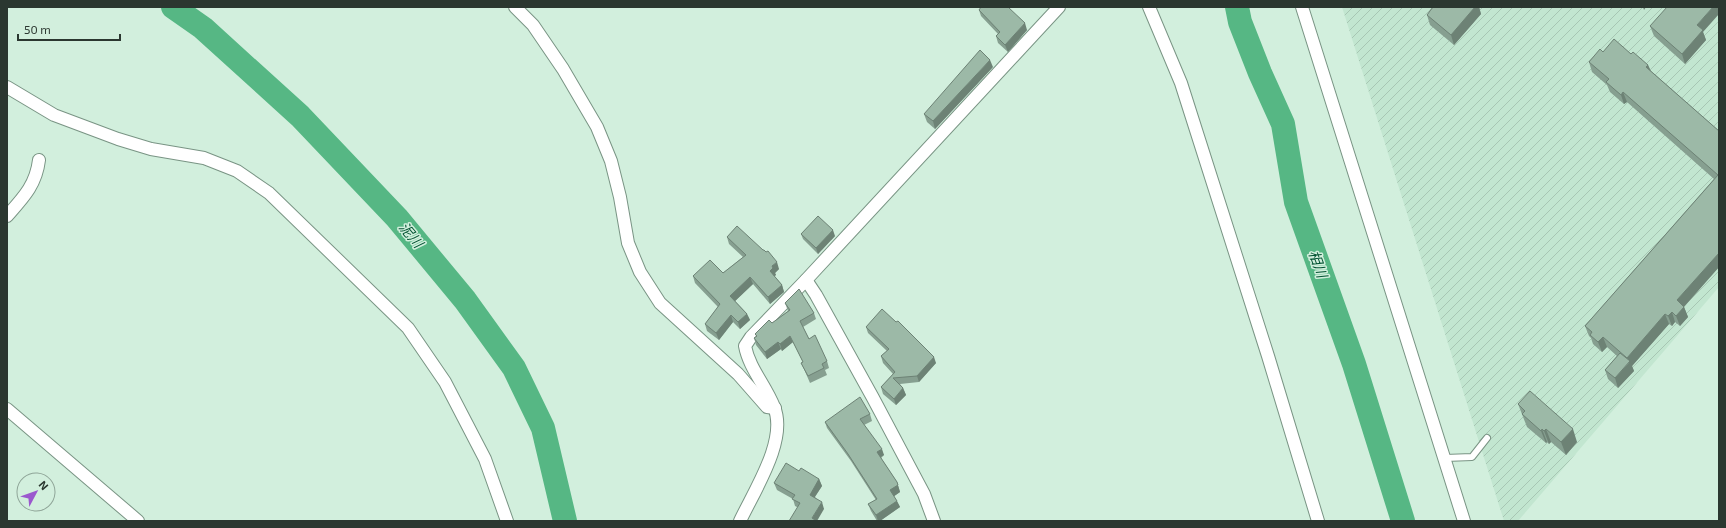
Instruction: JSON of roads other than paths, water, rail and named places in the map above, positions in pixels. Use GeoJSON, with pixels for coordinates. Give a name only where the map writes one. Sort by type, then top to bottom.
{"type":"FeatureCollection","features":[{"type":"Feature","properties":{"kind":"street"},"geometry":{"type":"LineString","coordinates":[[515,7],[533,25],[563,68],[597,127],[611,161],[620,198],[628,243],[640,272],[660,303],[738,374],[767,407],[775,408]]}},
{"type":"Feature","properties":{"kind":"street"},"geometry":{"type":"LineString","coordinates":[[740,521],[773,453],[778,431],[775,408],[747,358],[745,346],[751,337],[806,280],[1059,7]]}},
{"type":"Feature","properties":{"kind":"street"},"geometry":{"type":"LineString","coordinates":[[1149,7],[1164,39],[1186,97],[1266,348],[1318,521]]}},
{"type":"Feature","properties":{"kind":"street"},"geometry":{"type":"LineString","coordinates":[[1302,7],[1464,521]]}},
{"type":"Feature","properties":{"kind":"street"},"geometry":{"type":"LineString","coordinates":[[7,88],[54,115],[118,139],[151,149],[204,158],[237,171],[269,193],[408,328],[445,382],[481,452],[502,504],[507,521]]}},
{"type":"Feature","properties":{"kind":"street"},"geometry":{"type":"LineString","coordinates":[[7,216],[30,189],[38,173],[39,160]]}},
{"type":"Feature","properties":{"kind":"street"},"geometry":{"type":"LineString","coordinates":[[806,280],[886,422],[924,494],[934,521]]}},
{"type":"Feature","properties":{"kind":"street"},"geometry":{"type":"LineString","coordinates":[[7,409],[138,521]]}},
{"type":"Feature","properties":{"kind":"lane"},"geometry":{"type":"LineString","coordinates":[[1445,458],[1472,457],[1487,438]]}},
{"type":"Feature","properties":{"kind":"waterway","name":"泥川"},"geometry":{"type":"LineString","coordinates":[[173,7],[203,28],[300,116],[397,218],[465,300],[514,368],[543,428],[565,521]]}},
{"type":"Feature","properties":{"kind":"waterway","name":"相川"},"geometry":{"type":"LineString","coordinates":[[1237,7],[1240,22],[1260,73],[1283,124],[1296,202],[1354,364],[1403,521]]}}]}
